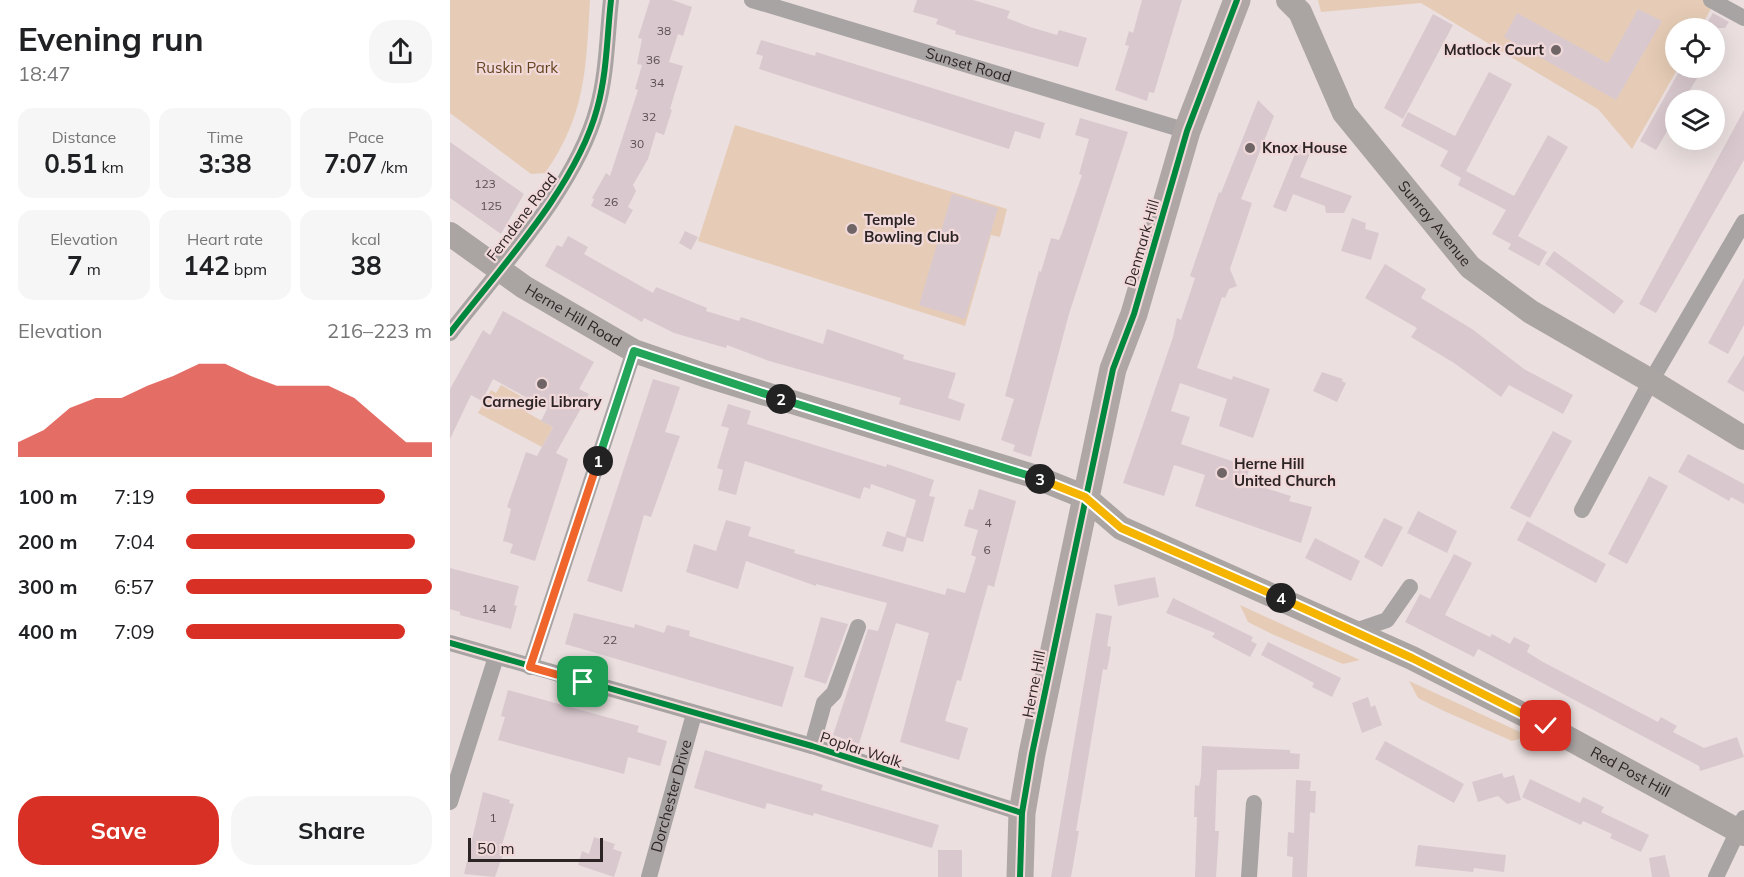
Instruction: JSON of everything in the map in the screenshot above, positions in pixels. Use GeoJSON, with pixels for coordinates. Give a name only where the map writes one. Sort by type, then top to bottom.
{"type":"FeatureCollection","features":[{"type":"Feature","properties":{"kind":"main road","name":"Denmark Hill"},"geometry":{"type":"LineString","coordinates":[[1085,497],[1113,369],[1134,314],[1187,131],[1237,0]]}},
{"type":"Feature","properties":{"kind":"main road","name":"Herne Hill"},"geometry":{"type":"LineString","coordinates":[[1020,877],[1022,813],[1085,497]]}},
{"type":"Feature","properties":{"kind":"street","name":"Ferndene Road"},"geometry":{"type":"LineString","coordinates":[[450,333],[562,185],[583,149],[597,108],[611,0]]}},
{"type":"Feature","properties":{"kind":"street","name":"Sunset Road"},"geometry":{"type":"LineString","coordinates":[[752,0],[1187,131]]}},
{"type":"Feature","properties":{"kind":"street","name":"Sunray Avenue"},"geometry":{"type":"LineString","coordinates":[[1288,0],[1300,12],[1344,113],[1470,267],[1531,312],[1744,438]]}},
{"type":"Feature","properties":{"kind":"street"},"geometry":{"type":"LineString","coordinates":[[1711,0],[1744,18]]}},
{"type":"Feature","properties":{"kind":"street"},"geometry":{"type":"LineString","coordinates":[[1582,510],[1651,381],[1744,222]]}},
{"type":"Feature","properties":{"kind":"street","name":"Herne Hill Road"},"geometry":{"type":"LineString","coordinates":[[450,234],[498,270],[589,327],[634,351],[704,375],[1010,468],[1085,497]]}},
{"type":"Feature","properties":{"kind":"street"},"geometry":{"type":"LineString","coordinates":[[530,667],[634,351]]}},
{"type":"Feature","properties":{"kind":"street","name":"Red Post Hill"},"geometry":{"type":"LineString","coordinates":[[1085,497],[1121,528],[1356,631],[1742,827]]}},
{"type":"Feature","properties":{"kind":"street"},"geometry":{"type":"LineString","coordinates":[[1356,631],[1387,620],[1410,587]]}},
{"type":"Feature","properties":{"kind":"street"},"geometry":{"type":"LineString","coordinates":[[812,746],[824,702],[834,693],[858,627]]}},
{"type":"Feature","properties":{"kind":"street","name":"Poplar Walk"},"geometry":{"type":"LineString","coordinates":[[450,643],[812,746],[1022,813]]}},
{"type":"Feature","properties":{"kind":"street"},"geometry":{"type":"LineString","coordinates":[[450,802],[496,657]]}},
{"type":"Feature","properties":{"kind":"street","name":"Dorchester Drive"},"geometry":{"type":"LineString","coordinates":[[650,877],[694,714]]}},
{"type":"Feature","properties":{"kind":"street"},"geometry":{"type":"LineString","coordinates":[[1249,877],[1254,803]]}},
{"type":"Feature","properties":{"kind":"street"},"geometry":{"type":"LineString","coordinates":[[1716,877],[1742,827]]}},
{"type":"Feature","properties":{"kind":"green space","name":"Ruskin Park"},"geometry":{"type":"Polygon","coordinates":[[[450,0],[590,0],[585,69],[576,111],[559,152],[545,173],[531,174],[450,113],[450,0]]]}},
{"type":"Feature","properties":{"kind":"green space"},"geometry":{"type":"Polygon","coordinates":[[[1318,0],[1716,0],[1706,18],[1665,18],[1665,78],[1672,78],[1632,149],[1598,109],[1421,3],[1321,12],[1318,0]]]}},
{"type":"Feature","properties":{"kind":"green space","name":"Temple Bowling Club"},"geometry":{"type":"Polygon","coordinates":[[[735,125],[1007,209],[1000,237],[991,235],[965,326],[698,241],[735,125]]]}},
{"type":"Feature","properties":{"kind":"green space"},"geometry":{"type":"Polygon","coordinates":[[[501,385],[531,402],[526,412],[553,427],[542,447],[478,413],[491,390],[496,393],[501,385]]]}},
{"type":"Feature","properties":{"kind":"green space"},"geometry":{"type":"Polygon","coordinates":[[[1240,605],[1360,660],[1343,664],[1274,635],[1248,622],[1240,605]]]}},
{"type":"Feature","properties":{"kind":"green space"},"geometry":{"type":"Polygon","coordinates":[[[1409,681],[1529,736],[1512,741],[1444,711],[1418,698],[1409,681]]]}},
{"type":"Feature","properties":{"kind":"building"},"geometry":{"type":"Polygon","coordinates":[[[650,0],[672,0],[692,7],[683,36],[678,34],[669,62],[683,66],[670,109],[672,110],[664,135],[656,132],[648,159],[633,185],[636,191],[628,207],[633,210],[625,224],[591,206],[594,199],[592,198],[606,173],[610,176],[638,90],[635,89],[642,65],[637,64],[642,39],[638,38],[650,0]]]}},
{"type":"Feature","properties":{"kind":"building"},"geometry":{"type":"Polygon","coordinates":[[[917,0],[973,0],[1010,11],[1007,18],[1030,27],[1057,35],[1059,30],[1087,38],[1078,67],[955,34],[956,31],[936,24],[938,19],[913,12],[917,0]]]}},
{"type":"Feature","properties":{"kind":"building"},"geometry":{"type":"Polygon","coordinates":[[[1142,0],[1182,0],[1154,93],[1149,92],[1147,101],[1115,90],[1129,46],[1125,45],[1129,31],[1133,33],[1142,0]]]}},
{"type":"Feature","properties":{"kind":"building","name":"Matlock Court"},"geometry":{"type":"Polygon","coordinates":[[[1638,9],[1662,21],[1616,100],[1504,37],[1517,13],[1608,63],[1638,9]]]}},
{"type":"Feature","properties":{"kind":"building"},"geometry":{"type":"Polygon","coordinates":[[[1713,13],[1722,18],[1710,18],[1713,13]]]}},
{"type":"Feature","properties":{"kind":"building"},"geometry":{"type":"Polygon","coordinates":[[[1433,14],[1453,25],[1403,119],[1384,108],[1433,14]]]}},
{"type":"Feature","properties":{"kind":"building"},"geometry":{"type":"Polygon","coordinates":[[[761,40],[815,56],[816,52],[1045,123],[1040,139],[1015,131],[1009,149],[759,69],[763,56],[756,54],[761,40]]]}},
{"type":"Feature","properties":{"kind":"building"},"geometry":{"type":"Polygon","coordinates":[[[1489,72],[1512,84],[1466,171],[1514,196],[1548,135],[1568,147],[1518,236],[1547,252],[1539,266],[1508,249],[1511,244],[1492,234],[1506,210],[1458,185],[1461,178],[1440,166],[1448,151],[1401,126],[1408,112],[1455,136],[1489,72]]]}},
{"type":"Feature","properties":{"kind":"building"},"geometry":{"type":"Polygon","coordinates":[[[1675,78],[1697,78],[1690,90],[1669,90],[1675,78]]]}},
{"type":"Feature","properties":{"kind":"building"},"geometry":{"type":"Polygon","coordinates":[[[1665,96],[1665,135],[1656,150],[1640,141],[1665,96]]]}},
{"type":"Feature","properties":{"kind":"building"},"geometry":{"type":"Polygon","coordinates":[[[1258,100],[1274,116],[1241,199],[1252,203],[1230,269],[1237,286],[1229,289],[1225,298],[1222,297],[1197,368],[1232,380],[1233,376],[1270,389],[1253,438],[1219,426],[1227,399],[1180,383],[1171,411],[1190,417],[1181,444],[1250,467],[1245,482],[1291,496],[1289,501],[1312,507],[1301,543],[1195,506],[1205,475],[1174,465],[1164,496],[1123,483],[1173,337],[1177,318],[1181,320],[1195,278],[1190,276],[1219,192],[1221,193],[1258,100]]]}},
{"type":"Feature","properties":{"kind":"building"},"geometry":{"type":"Polygon","coordinates":[[[1744,110],[1744,160],[1656,313],[1639,304],[1722,150],[1725,150],[1725,145],[1744,110]]]}},
{"type":"Feature","properties":{"kind":"building"},"geometry":{"type":"Polygon","coordinates":[[[1080,118],[1128,132],[1069,314],[1031,457],[1013,451],[1015,445],[1001,440],[1014,399],[1005,396],[1039,271],[1041,272],[1051,238],[1059,240],[1082,175],[1079,174],[1089,139],[1075,135],[1080,118]]]}},
{"type":"Feature","properties":{"kind":"building"},"geometry":{"type":"Polygon","coordinates":[[[450,142],[524,194],[501,234],[450,198],[450,142]]]}},
{"type":"Feature","properties":{"kind":"building"},"geometry":{"type":"Polygon","coordinates":[[[1299,144],[1312,149],[1300,177],[1352,196],[1344,213],[1326,213],[1325,206],[1293,194],[1286,212],[1273,207],[1299,144]]]}},
{"type":"Feature","properties":{"kind":"building"},"geometry":{"type":"Polygon","coordinates":[[[952,194],[998,208],[965,319],[919,305],[952,194]]]}},
{"type":"Feature","properties":{"kind":"building"},"geometry":{"type":"Polygon","coordinates":[[[1352,218],[1366,223],[1365,229],[1379,233],[1371,260],[1341,251],[1352,218]]]}},
{"type":"Feature","properties":{"kind":"building"},"geometry":{"type":"Polygon","coordinates":[[[685,231],[698,237],[691,250],[679,243],[685,231]]]}},
{"type":"Feature","properties":{"kind":"building"},"geometry":{"type":"Polygon","coordinates":[[[568,236],[588,247],[584,254],[653,293],[656,287],[707,308],[706,311],[739,321],[741,317],[823,344],[827,329],[904,355],[903,359],[956,373],[948,398],[965,404],[960,421],[899,404],[901,398],[769,361],[727,345],[726,348],[674,333],[644,318],[642,322],[545,266],[557,245],[562,247],[568,236]]]}},
{"type":"Feature","properties":{"kind":"building"},"geometry":{"type":"Polygon","coordinates":[[[1554,251],[1624,301],[1614,314],[1545,264],[1554,251]]]}},
{"type":"Feature","properties":{"kind":"building"},"geometry":{"type":"Polygon","coordinates":[[[1385,264],[1426,289],[1421,298],[1472,329],[1524,369],[1573,395],[1563,414],[1509,385],[1501,397],[1454,363],[1411,337],[1417,328],[1365,298],[1385,264]]]}},
{"type":"Feature","properties":{"kind":"building"},"geometry":{"type":"Polygon","coordinates":[[[1744,278],[1744,325],[1728,354],[1708,343],[1744,278]]]}},
{"type":"Feature","properties":{"kind":"building","name":"Carnegie Library"},"geometry":{"type":"Polygon","coordinates":[[[503,311],[594,362],[579,389],[589,394],[556,453],[568,459],[535,561],[510,553],[513,544],[503,541],[511,509],[507,507],[526,452],[537,456],[553,427],[541,421],[547,409],[493,379],[482,401],[471,395],[450,439],[450,389],[483,330],[490,335],[503,311]]]}},
{"type":"Feature","properties":{"kind":"building"},"geometry":{"type":"Polygon","coordinates":[[[1744,355],[1744,392],[1727,382],[1744,355]]]}},
{"type":"Feature","properties":{"kind":"building"},"geometry":{"type":"Polygon","coordinates":[[[1322,372],[1343,379],[1342,381],[1346,383],[1337,402],[1313,391],[1322,372]]]}},
{"type":"Feature","properties":{"kind":"building"},"geometry":{"type":"Polygon","coordinates":[[[653,379],[680,387],[665,432],[680,436],[651,517],[644,515],[622,592],[587,581],[653,379]]]}},
{"type":"Feature","properties":{"kind":"building"},"geometry":{"type":"Polygon","coordinates":[[[728,404],[751,411],[747,424],[886,467],[887,464],[934,480],[929,496],[935,497],[923,542],[905,537],[916,500],[871,484],[870,489],[864,487],[860,499],[745,461],[736,495],[718,490],[723,470],[717,468],[729,428],[721,426],[728,404]]]}},
{"type":"Feature","properties":{"kind":"building"},"geometry":{"type":"Polygon","coordinates":[[[1553,431],[1572,441],[1530,518],[1510,508],[1553,431]]]}},
{"type":"Feature","properties":{"kind":"building"},"geometry":{"type":"Polygon","coordinates":[[[1688,454],[1744,484],[1744,504],[1731,497],[1729,501],[1678,472],[1688,454]]]}},
{"type":"Feature","properties":{"kind":"building"},"geometry":{"type":"Polygon","coordinates":[[[1649,476],[1668,486],[1627,564],[1608,554],[1649,476]]]}},
{"type":"Feature","properties":{"kind":"building"},"geometry":{"type":"Polygon","coordinates":[[[979,489],[1016,501],[994,587],[988,585],[961,681],[957,680],[945,721],[968,728],[959,760],[900,742],[929,633],[896,623],[859,744],[833,735],[868,629],[878,631],[887,603],[816,584],[816,586],[746,561],[738,589],[686,572],[694,544],[716,551],[726,520],[751,527],[748,536],[795,550],[794,553],[945,595],[947,588],[965,593],[976,557],[971,555],[978,530],[964,526],[969,509],[973,510],[979,489]]]}},
{"type":"Feature","properties":{"kind":"building"},"geometry":{"type":"Polygon","coordinates":[[[1418,511],[1457,531],[1447,553],[1407,533],[1418,511]]]}},
{"type":"Feature","properties":{"kind":"building"},"geometry":{"type":"Polygon","coordinates":[[[1384,518],[1403,527],[1382,567],[1364,557],[1384,518]]]}},
{"type":"Feature","properties":{"kind":"building"},"geometry":{"type":"Polygon","coordinates":[[[1527,521],[1606,564],[1596,583],[1517,540],[1527,521]]]}},
{"type":"Feature","properties":{"kind":"building"},"geometry":{"type":"Polygon","coordinates":[[[887,531],[907,538],[903,552],[882,546],[887,531]]]}},
{"type":"Feature","properties":{"kind":"building"},"geometry":{"type":"Polygon","coordinates":[[[1315,538],[1360,561],[1351,581],[1305,558],[1315,538]]]}},
{"type":"Feature","properties":{"kind":"building"},"geometry":{"type":"Polygon","coordinates":[[[1454,554],[1472,563],[1445,615],[1490,637],[1492,634],[1510,644],[1514,637],[1530,645],[1527,652],[1543,662],[1658,722],[1661,717],[1677,726],[1673,732],[1704,748],[1737,737],[1744,757],[1700,771],[1699,766],[1478,649],[1474,657],[1405,622],[1420,594],[1430,599],[1454,554]]]}},
{"type":"Feature","properties":{"kind":"building"},"geometry":{"type":"Polygon","coordinates":[[[450,568],[519,586],[511,629],[460,615],[460,612],[450,609],[450,568]]]}},
{"type":"Feature","properties":{"kind":"building"},"geometry":{"type":"Polygon","coordinates":[[[1155,577],[1159,597],[1118,606],[1114,585],[1155,577]]]}},
{"type":"Feature","properties":{"kind":"building"},"geometry":{"type":"Polygon","coordinates":[[[1173,598],[1253,637],[1251,641],[1257,644],[1250,657],[1212,637],[1215,633],[1166,613],[1173,598]]]}},
{"type":"Feature","properties":{"kind":"building"},"geometry":{"type":"Polygon","coordinates":[[[574,613],[634,628],[635,624],[664,633],[667,625],[690,631],[689,636],[794,667],[782,707],[565,644],[574,613]]]}},
{"type":"Feature","properties":{"kind":"building"},"geometry":{"type":"Polygon","coordinates":[[[1096,613],[1112,616],[1107,646],[1111,647],[1109,660],[1107,670],[1103,669],[1076,831],[1079,831],[1071,877],[1051,877],[1096,613]]]}},
{"type":"Feature","properties":{"kind":"building"},"geometry":{"type":"Polygon","coordinates":[[[821,617],[848,624],[826,684],[804,677],[821,617]]]}},
{"type":"Feature","properties":{"kind":"building"},"geometry":{"type":"Polygon","coordinates":[[[1268,642],[1341,678],[1332,697],[1312,687],[1314,683],[1261,655],[1268,642]]]}},
{"type":"Feature","properties":{"kind":"building"},"geometry":{"type":"Polygon","coordinates":[[[508,690],[639,726],[637,732],[667,741],[660,766],[628,757],[624,774],[498,740],[505,717],[501,716],[508,690]]]}},
{"type":"Feature","properties":{"kind":"building"},"geometry":{"type":"Polygon","coordinates":[[[1368,697],[1371,707],[1375,705],[1382,725],[1362,733],[1352,703],[1368,697]]]}},
{"type":"Feature","properties":{"kind":"building"},"geometry":{"type":"Polygon","coordinates":[[[1385,741],[1464,784],[1454,803],[1375,759],[1385,741]]]}},
{"type":"Feature","properties":{"kind":"building"},"geometry":{"type":"Polygon","coordinates":[[[1202,746],[1290,750],[1290,753],[1300,754],[1299,769],[1217,770],[1215,831],[1219,831],[1216,877],[1195,877],[1197,817],[1194,817],[1195,785],[1199,786],[1201,776],[1202,746]]]}},
{"type":"Feature","properties":{"kind":"building"},"geometry":{"type":"Polygon","coordinates":[[[705,750],[823,785],[821,790],[939,825],[932,848],[814,813],[813,816],[767,803],[765,809],[694,788],[705,750]]]}},
{"type":"Feature","properties":{"kind":"building"},"geometry":{"type":"Polygon","coordinates":[[[1502,773],[1504,778],[1514,775],[1521,800],[1507,804],[1498,796],[1478,802],[1472,782],[1502,773]]]}},
{"type":"Feature","properties":{"kind":"building"},"geometry":{"type":"Polygon","coordinates":[[[1530,779],[1580,803],[1583,797],[1604,807],[1601,812],[1649,835],[1641,852],[1610,838],[1612,834],[1583,821],[1581,825],[1522,797],[1530,779]]]}},
{"type":"Feature","properties":{"kind":"building"},"geometry":{"type":"Polygon","coordinates":[[[1296,780],[1311,781],[1310,791],[1316,791],[1315,813],[1310,812],[1307,877],[1292,877],[1293,857],[1287,856],[1288,832],[1294,833],[1296,780]]]}},
{"type":"Feature","properties":{"kind":"building"},"geometry":{"type":"Polygon","coordinates":[[[483,792],[510,800],[509,803],[514,804],[502,845],[506,846],[495,877],[464,874],[483,792]]]}},
{"type":"Feature","properties":{"kind":"building"},"geometry":{"type":"Polygon","coordinates":[[[594,837],[615,844],[613,849],[622,852],[614,877],[578,865],[582,851],[589,854],[594,837]]]}},
{"type":"Feature","properties":{"kind":"building"},"geometry":{"type":"Polygon","coordinates":[[[1418,845],[1506,855],[1504,872],[1474,868],[1473,872],[1415,866],[1418,845]]]}},
{"type":"Feature","properties":{"kind":"building"},"geometry":{"type":"Polygon","coordinates":[[[938,850],[962,850],[962,877],[938,877],[938,850]]]}},
{"type":"Feature","properties":{"kind":"building"},"geometry":{"type":"Polygon","coordinates":[[[1665,855],[1670,877],[1652,877],[1649,858],[1665,855]]]}},
{"type":"Feature","properties":{"kind":"cycle path"},"geometry":{"type":"LineString","coordinates":[[450,333],[534,226],[572,168],[587,138],[603,82],[611,0]]}},
{"type":"Feature","properties":{"kind":"cycle path"},"geometry":{"type":"LineString","coordinates":[[1020,877],[1022,813],[1032,754],[1113,369],[1134,314],[1187,131],[1237,0]]}},
{"type":"Feature","properties":{"kind":"cycle path"},"geometry":{"type":"LineString","coordinates":[[450,643],[812,746],[1022,813]]}},
{"type":"Feature","properties":{"kind":"place","name":"Matlock Court"},"geometry":{"type":"Point","coordinates":[1556,50]}},
{"type":"Feature","properties":{"kind":"place","name":"Knox House"},"geometry":{"type":"Point","coordinates":[1250,148]}},
{"type":"Feature","properties":{"kind":"place","name":"Temple Bowling Club"},"geometry":{"type":"Point","coordinates":[852,229]}},
{"type":"Feature","properties":{"kind":"place","name":"Carnegie Library"},"geometry":{"type":"Point","coordinates":[542,384]}},
{"type":"Feature","properties":{"kind":"place","name":"Herne Hill United Church"},"geometry":{"type":"Point","coordinates":[1222,473]}},
{"type":"Feature","properties":{"kind":"route"},"geometry":{"type":"LineString","coordinates":[[583,682],[530,667],[634,351],[931,446],[999,465],[1059,486],[1085,497],[1121,528],[1356,631],[1546,726]]}}]}
